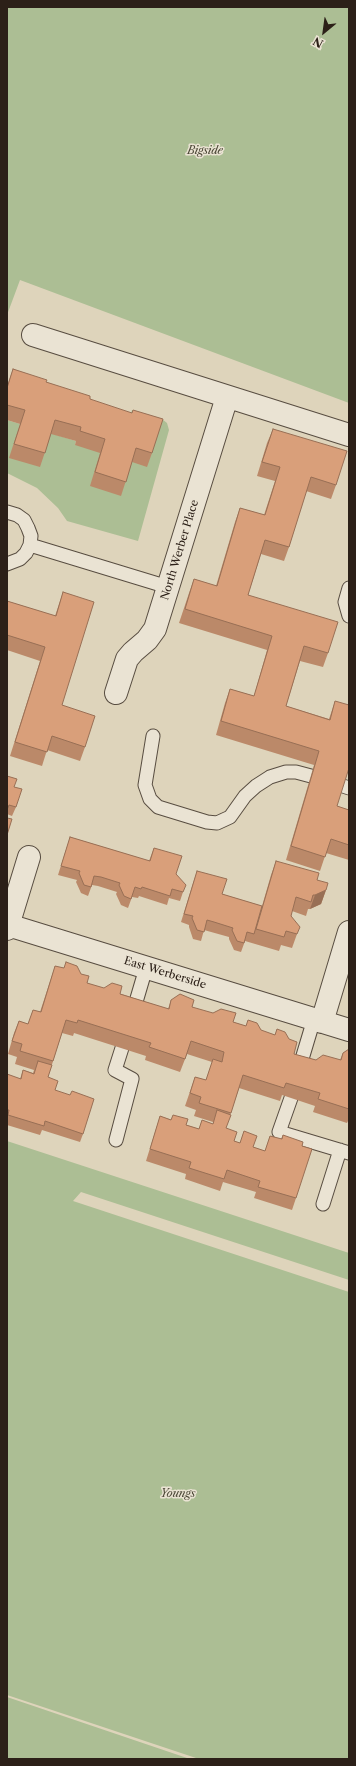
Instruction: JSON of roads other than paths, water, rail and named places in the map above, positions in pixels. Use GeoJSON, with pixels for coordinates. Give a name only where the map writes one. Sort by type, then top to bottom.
{"type":"FeatureCollection","features":[{"type":"Feature","properties":{"kind":"street"},"geometry":{"type":"LineString","coordinates":[[32,335],[349,435]]}},
{"type":"Feature","properties":{"kind":"street","name":"North Werber Place"},"geometry":{"type":"LineString","coordinates":[[116,693],[127,659],[147,640],[155,629],[227,396]]}},
{"type":"Feature","properties":{"kind":"street"},"geometry":{"type":"LineString","coordinates":[[8,923],[29,857]]}},
{"type":"Feature","properties":{"kind":"street","name":"East Werberside"},"geometry":{"type":"LineString","coordinates":[[8,923],[146,968],[349,1030]]}},
{"type":"Feature","properties":{"kind":"street"},"geometry":{"type":"LineString","coordinates":[[318,1020],[349,932]]}},
{"type":"Feature","properties":{"kind":"lane"},"geometry":{"type":"LineString","coordinates":[[7,512],[17,515],[24,520],[31,536],[30,545],[26,553],[20,559],[13,563],[7,564]]}},
{"type":"Feature","properties":{"kind":"lane"},"geometry":{"type":"LineString","coordinates":[[30,545],[168,587]]}},
{"type":"Feature","properties":{"kind":"lane"},"geometry":{"type":"LineString","coordinates":[[349,588],[345,602],[349,616]]}},
{"type":"Feature","properties":{"kind":"lane"},"geometry":{"type":"LineString","coordinates":[[153,736],[145,785],[150,799],[158,806],[207,822],[217,823],[230,817],[245,796],[256,786],[270,777],[286,772],[296,772],[311,776]]}},
{"type":"Feature","properties":{"kind":"lane"},"geometry":{"type":"LineString","coordinates":[[133,1012],[146,968]]}},
{"type":"Feature","properties":{"kind":"lane"},"geometry":{"type":"LineString","coordinates":[[299,1069],[318,1020]]}},
{"type":"Feature","properties":{"kind":"lane"},"geometry":{"type":"LineString","coordinates":[[116,1140],[132,1080],[115,1070],[122,1048]]}},
{"type":"Feature","properties":{"kind":"lane"},"geometry":{"type":"LineString","coordinates":[[291,1098],[279,1132],[345,1152],[323,1204]]}},
{"type":"Feature","properties":{"kind":"park label","name":"Bigside"},"geometry":{"type":"Point","coordinates":[205,151]}},
{"type":"Feature","properties":{"kind":"park label","name":"Youngs"},"geometry":{"type":"Point","coordinates":[178,1494]}}]}
